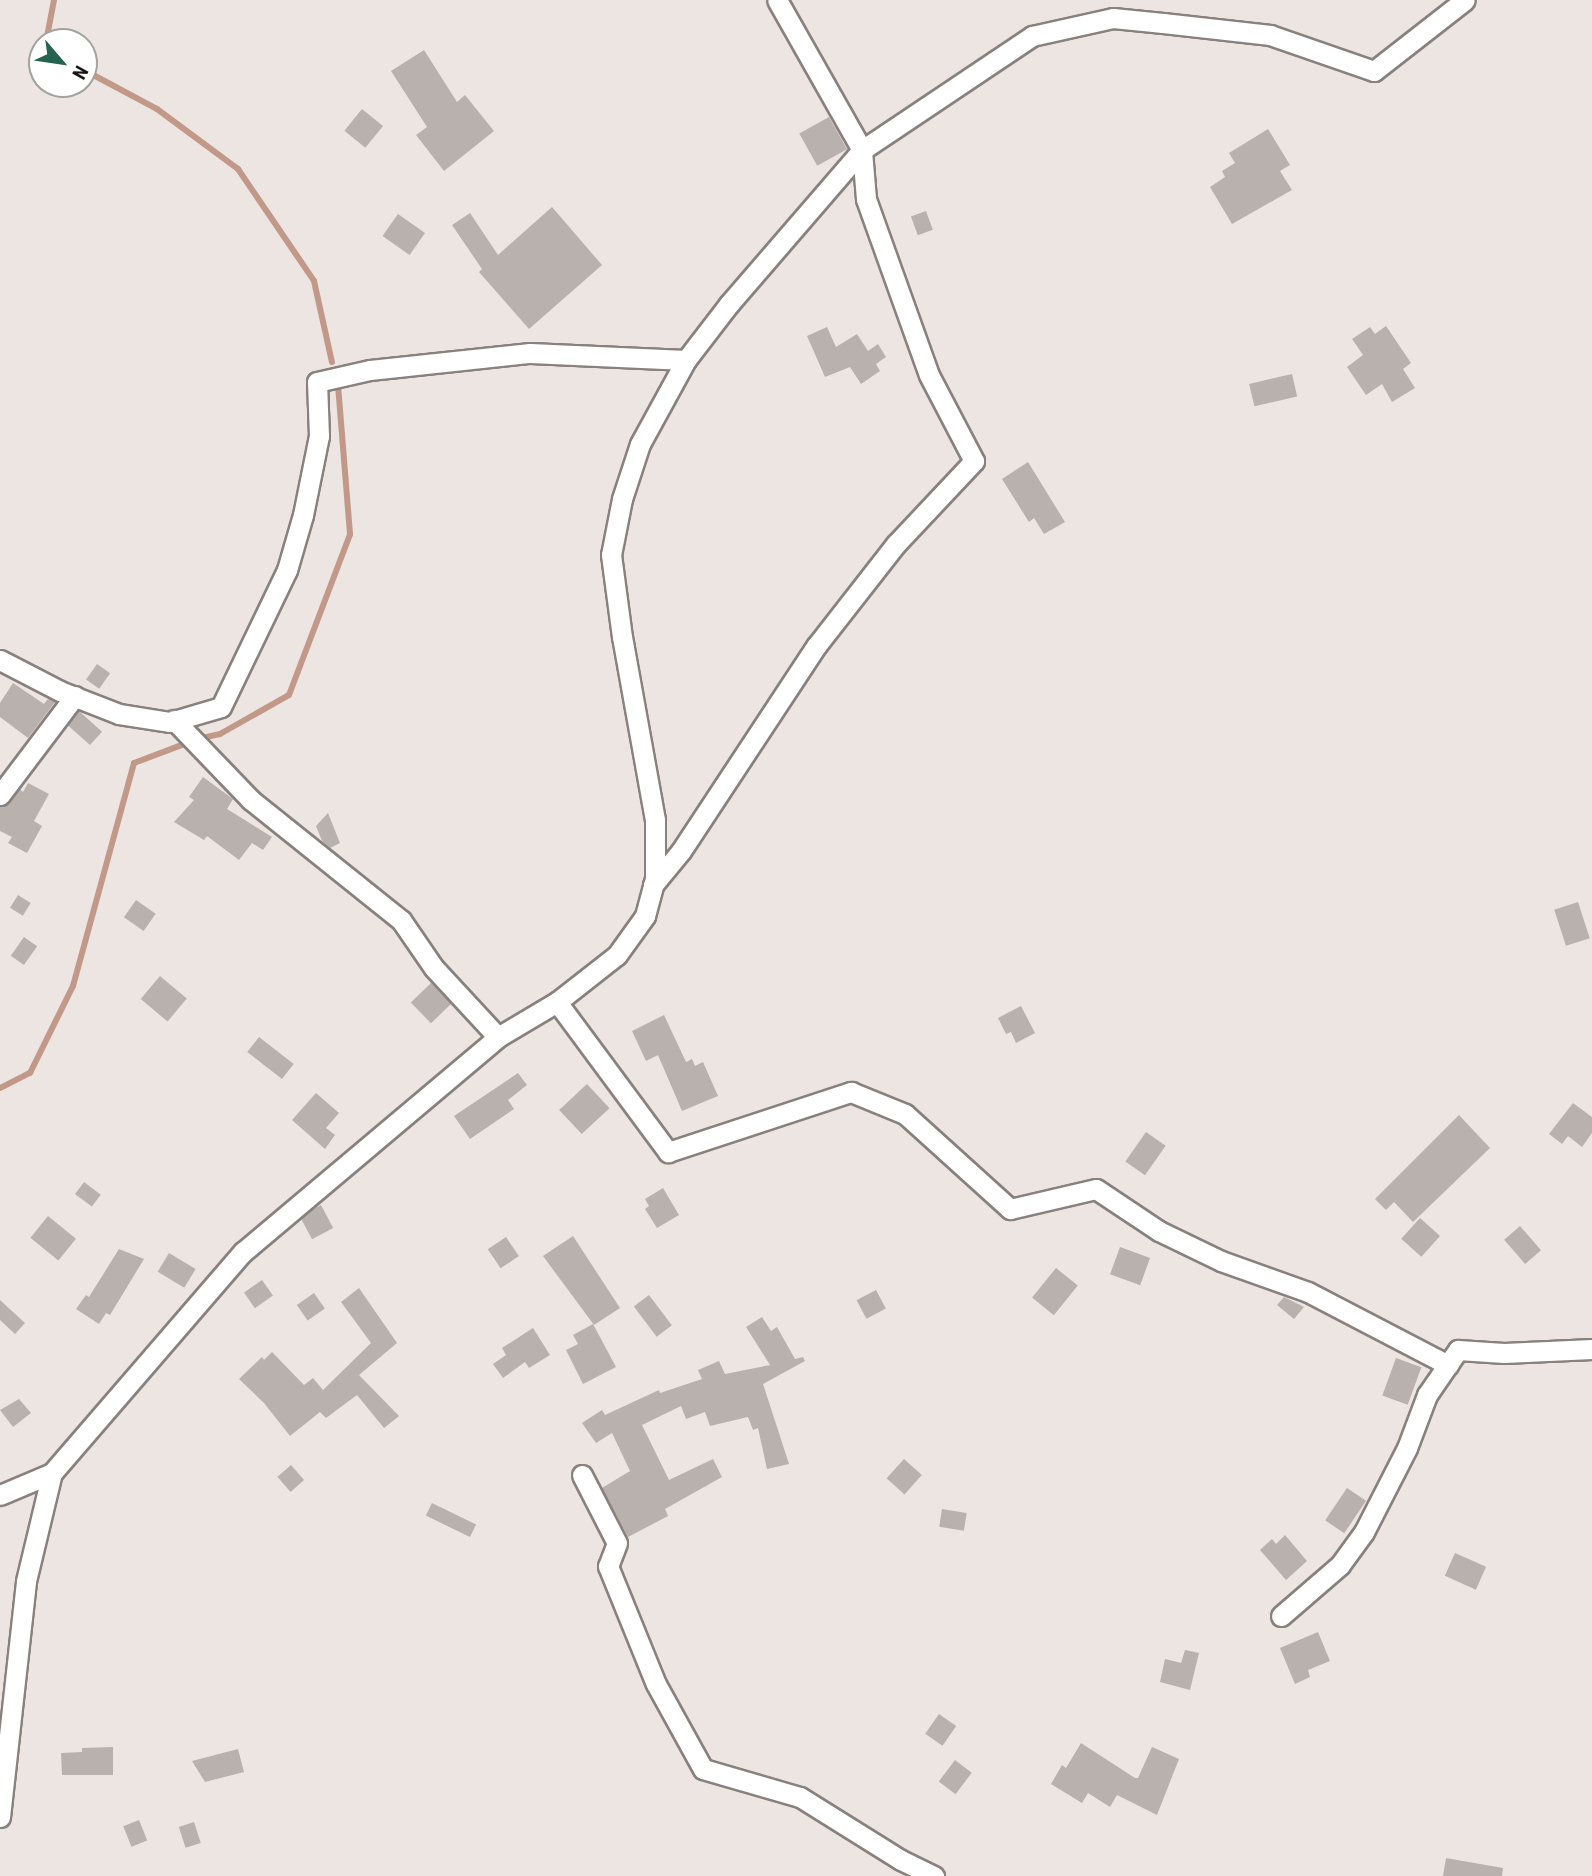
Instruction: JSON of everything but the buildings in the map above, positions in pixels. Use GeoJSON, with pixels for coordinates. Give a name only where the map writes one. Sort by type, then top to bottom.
{"type":"FeatureCollection","features":[{"type":"Feature","properties":{"kind":"street"},"geometry":{"type":"LineString","coordinates":[[653,886],[681,851],[817,645],[896,544],[974,461],[929,375],[866,199],[862,150],[777,0]]}},
{"type":"Feature","properties":{"kind":"street"},"geometry":{"type":"LineString","coordinates":[[0,1494],[52,1473],[243,1252],[498,1037],[557,1002],[617,955],[645,916],[653,886],[655,820],[622,637],[611,555],[622,499],[640,444],[686,360],[729,304],[862,150],[1032,36],[1113,18],[1164,23],[1270,35],[1374,71],[1465,0]]}},
{"type":"Feature","properties":{"kind":"street"},"geometry":{"type":"LineString","coordinates":[[0,660],[119,714],[174,720],[221,707],[287,570],[319,436],[317,382],[370,370],[530,352],[686,360]]}},
{"type":"Feature","properties":{"kind":"street"},"geometry":{"type":"LineString","coordinates":[[0,795],[75,696]]}},
{"type":"Feature","properties":{"kind":"street"},"geometry":{"type":"LineString","coordinates":[[174,720],[251,800],[401,920],[434,968],[498,1037]]}},
{"type":"Feature","properties":{"kind":"street"},"geometry":{"type":"LineString","coordinates":[[557,1002],[668,1152],[851,1092],[905,1114],[1010,1209],[1096,1189],[1159,1231],[1221,1261],[1308,1292],[1448,1365]]}},
{"type":"Feature","properties":{"kind":"street"},"geometry":{"type":"LineString","coordinates":[[1281,1616],[1310,1594],[1340,1565],[1364,1532],[1407,1448],[1427,1395],[1458,1350],[1504,1353],[1592,1349]]}},
{"type":"Feature","properties":{"kind":"street"},"geometry":{"type":"LineString","coordinates":[[0,1817],[26,1581],[52,1473]]}},
{"type":"Feature","properties":{"kind":"street"},"geometry":{"type":"LineString","coordinates":[[582,1475],[617,1543],[608,1566],[656,1684],[703,1769],[800,1797],[901,1860],[934,1876]]}},
{"type":"Feature","properties":{"kind":"waterway"},"geometry":{"type":"LineString","coordinates":[[49,28],[54,0]]}},
{"type":"Feature","properties":{"kind":"waterway"},"geometry":{"type":"LineString","coordinates":[[98,77],[157,109],[238,169],[314,281],[332,362]]}},
{"type":"Feature","properties":{"kind":"waterway"},"geometry":{"type":"LineString","coordinates":[[198,739],[220,734],[289,695],[350,534],[338,384]]}},
{"type":"Feature","properties":{"kind":"waterway"},"geometry":{"type":"LineString","coordinates":[[0,1088],[30,1073],[73,986],[134,763],[187,743]]}}]}
